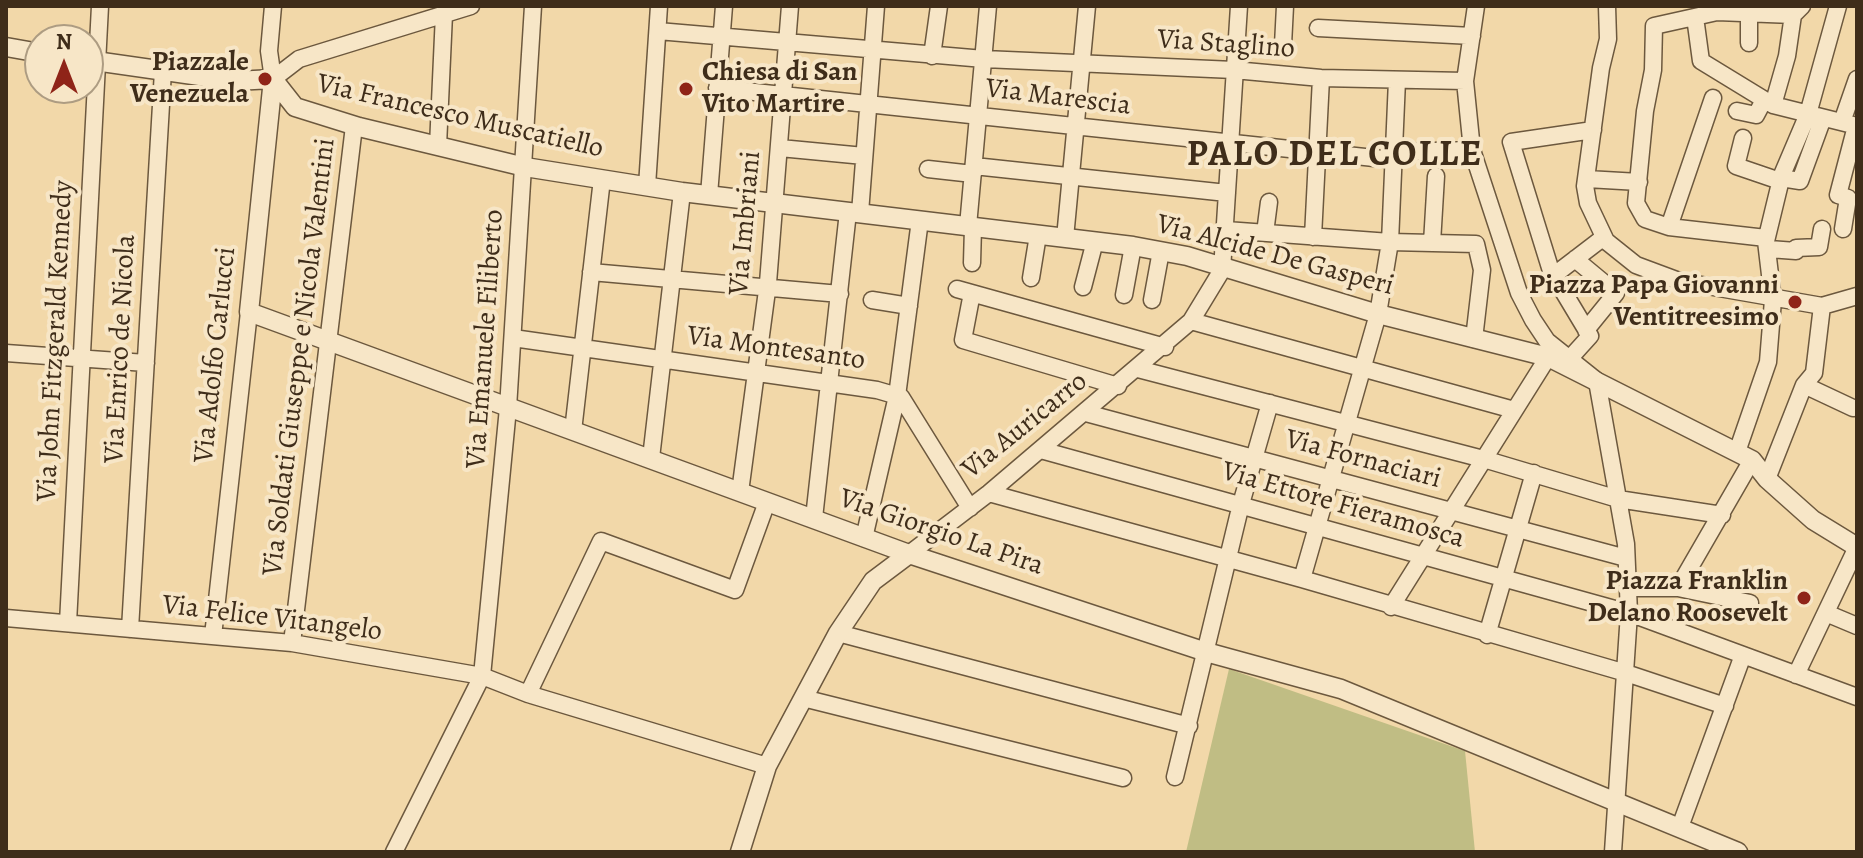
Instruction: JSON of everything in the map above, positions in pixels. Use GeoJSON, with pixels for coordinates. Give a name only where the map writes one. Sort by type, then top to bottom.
{"type":"FeatureCollection","features":[{"type":"Feature","properties":{"kind":"street"},"geometry":{"type":"LineString","coordinates":[[273,6],[269,51],[273,79]]}},
{"type":"Feature","properties":{"kind":"street"},"geometry":{"type":"LineString","coordinates":[[104,63],[235,81],[273,79],[299,59],[471,6]]}},
{"type":"Feature","properties":{"kind":"street","name":"Via Emanuele Filiberto"},"geometry":{"type":"LineString","coordinates":[[482,676],[508,408],[533,6]]}},
{"type":"Feature","properties":{"kind":"street"},"geometry":{"type":"LineString","coordinates":[[647,186],[659,6]]}},
{"type":"Feature","properties":{"kind":"street"},"geometry":{"type":"LineString","coordinates":[[709,195],[724,6]]}},
{"type":"Feature","properties":{"kind":"street","name":"Via Imbriani"},"geometry":{"type":"LineString","coordinates":[[740,492],[776,203],[790,6]]}},
{"type":"Feature","properties":{"kind":"street"},"geometry":{"type":"LineString","coordinates":[[814,518],[840,294],[864,156],[876,6]]}},
{"type":"Feature","properties":{"kind":"street"},"geometry":{"type":"LineString","coordinates":[[932,56],[939,6]]}},
{"type":"Feature","properties":{"kind":"street"},"geometry":{"type":"LineString","coordinates":[[972,263],[974,170],[988,6]]}},
{"type":"Feature","properties":{"kind":"street"},"geometry":{"type":"LineString","coordinates":[[1065,238],[1087,6]]}},
{"type":"Feature","properties":{"kind":"street","name":"Via Auricarro"},"geometry":{"type":"LineString","coordinates":[[740,852],[767,766],[838,633],[873,581],[989,493],[1165,347],[1191,321],[1222,270],[1239,6]]}},
{"type":"Feature","properties":{"kind":"street"},"geometry":{"type":"LineString","coordinates":[[1283,45],[1285,6]]}},
{"type":"Feature","properties":{"kind":"street"},"geometry":{"type":"LineString","coordinates":[[1476,6],[1465,81],[1472,150],[1519,293],[1547,341],[1571,357],[1597,381],[1618,499],[1629,588],[1629,613],[1613,852]]}},
{"type":"Feature","properties":{"kind":"street"},"geometry":{"type":"LineString","coordinates":[[1607,6],[1608,39],[1587,179],[1588,203],[1604,237],[1636,265],[1679,281],[1773,300],[1822,306],[1857,296]]}},
{"type":"Feature","properties":{"kind":"street"},"geometry":{"type":"LineString","coordinates":[[1678,588],[1722,515],[1744,456],[1768,362],[1773,300],[1764,216],[1780,180],[1816,116],[1838,6]]}},
{"type":"Feature","properties":{"kind":"street"},"geometry":{"type":"LineString","coordinates":[[1737,111],[1756,115],[1769,103],[1787,56],[1797,11],[1749,13],[1729,9],[1654,26],[1653,70],[1645,111],[1636,203],[1645,219],[1669,227],[1768,243],[1796,251],[1796,248],[1819,247],[1822,229]]}},
{"type":"Feature","properties":{"kind":"street"},"geometry":{"type":"LineString","coordinates":[[1749,13],[1749,43]]}},
{"type":"Feature","properties":{"kind":"street"},"geometry":{"type":"LineString","coordinates":[[438,146],[444,14]]}},
{"type":"Feature","properties":{"kind":"street"},"geometry":{"type":"LineString","coordinates":[[1695,17],[1701,61],[1769,103],[1852,125]]}},
{"type":"Feature","properties":{"kind":"street"},"geometry":{"type":"LineString","coordinates":[[1318,28],[1472,36]]}},
{"type":"Feature","properties":{"kind":"street","name":"Via Staglino"},"geometry":{"type":"LineString","coordinates":[[658,31],[932,56],[1234,70],[1321,78],[1465,81]]}},
{"type":"Feature","properties":{"kind":"street","name":"Via Enrico de Nicola"},"geometry":{"type":"LineString","coordinates":[[130,629],[163,71]]}},
{"type":"Feature","properties":{"kind":"street"},"geometry":{"type":"LineString","coordinates":[[1313,237],[1321,78]]}},
{"type":"Feature","properties":{"kind":"street","name":"Via Francesco Muscatiello"},"geometry":{"type":"LineString","coordinates":[[273,79],[295,107],[354,126],[525,167],[682,192]]}},
{"type":"Feature","properties":{"kind":"street","name":"Via Adolfo Carlucci"},"geometry":{"type":"LineString","coordinates":[[213,636],[273,79]]}},
{"type":"Feature","properties":{"kind":"street"},"geometry":{"type":"LineString","coordinates":[[1843,229],[1848,198],[1838,195],[1852,125],[1857,79]]}},
{"type":"Feature","properties":{"kind":"street"},"geometry":{"type":"LineString","coordinates":[[1302,579],[1378,314],[1390,242],[1397,80]]}},
{"type":"Feature","properties":{"kind":"street","name":"Via Marescia"},"geometry":{"type":"LineString","coordinates":[[717,88],[1316,154],[1393,156],[1472,150]]}},
{"type":"Feature","properties":{"kind":"street"},"geometry":{"type":"LineString","coordinates":[[1669,227],[1713,98]]}},
{"type":"Feature","properties":{"kind":"street","name":"Via John Fitzgerald Kennedy"},"geometry":{"type":"LineString","coordinates":[[68,623],[91,104]]}},
{"type":"Feature","properties":{"kind":"street","name":"Via Soldati Giuseppe e Nicola Valentini"},"geometry":{"type":"LineString","coordinates":[[292,643],[354,126]]}},
{"type":"Feature","properties":{"kind":"street"},"geometry":{"type":"LineString","coordinates":[[1571,357],[1590,336],[1553,276],[1511,142],[1593,130]]}},
{"type":"Feature","properties":{"kind":"street"},"geometry":{"type":"LineString","coordinates":[[1743,138],[1736,166],[1780,180]]}},
{"type":"Feature","properties":{"kind":"street"},"geometry":{"type":"LineString","coordinates":[[780,148],[864,156]]}},
{"type":"Feature","properties":{"kind":"street"},"geometry":{"type":"LineString","coordinates":[[928,169],[1071,176],[1227,193]]}},
{"type":"Feature","properties":{"kind":"street"},"geometry":{"type":"LineString","coordinates":[[1432,243],[1436,176]]}},
{"type":"Feature","properties":{"kind":"street"},"geometry":{"type":"LineString","coordinates":[[573,431],[602,179]]}},
{"type":"Feature","properties":{"kind":"street"},"geometry":{"type":"LineString","coordinates":[[1587,179],[1639,182]]}},
{"type":"Feature","properties":{"kind":"street"},"geometry":{"type":"LineString","coordinates":[[651,458],[682,192]]}},
{"type":"Feature","properties":{"kind":"street","name":"Via Alcide De Gasperi"},"geometry":{"type":"LineString","coordinates":[[682,192],[1161,251],[1378,314],[1548,357],[1744,456]]}},
{"type":"Feature","properties":{"kind":"street"},"geometry":{"type":"LineString","coordinates":[[1265,233],[1269,202]]}},
{"type":"Feature","properties":{"kind":"street"},"geometry":{"type":"LineString","coordinates":[[864,538],[897,396],[920,220]]}},
{"type":"Feature","properties":{"kind":"street"},"geometry":{"type":"LineString","coordinates":[[1226,230],[1390,242],[1476,244],[1482,270],[1474,339]]}},
{"type":"Feature","properties":{"kind":"street"},"geometry":{"type":"LineString","coordinates":[[1031,278],[1038,235]]}},
{"type":"Feature","properties":{"kind":"street"},"geometry":{"type":"LineString","coordinates":[[1553,276],[1604,237]]}},
{"type":"Feature","properties":{"kind":"street"},"geometry":{"type":"LineString","coordinates":[[1083,287],[1095,241]]}},
{"type":"Feature","properties":{"kind":"street"},"geometry":{"type":"LineString","coordinates":[[1124,295],[1133,246]]}},
{"type":"Feature","properties":{"kind":"street"},"geometry":{"type":"LineString","coordinates":[[1152,300],[1161,251]]}},
{"type":"Feature","properties":{"kind":"street"},"geometry":{"type":"LineString","coordinates":[[1575,259],[1616,293],[1586,330]]}},
{"type":"Feature","properties":{"kind":"street"},"geometry":{"type":"LineString","coordinates":[[591,272],[840,294]]}},
{"type":"Feature","properties":{"kind":"street"},"geometry":{"type":"LineString","coordinates":[[1118,386],[963,340],[965,291],[1165,347]]}},
{"type":"Feature","properties":{"kind":"street"},"geometry":{"type":"LineString","coordinates":[[872,300],[909,306]]}},
{"type":"Feature","properties":{"kind":"street"},"geometry":{"type":"LineString","coordinates":[[1767,479],[1804,385],[1814,373],[1822,306]]}},
{"type":"Feature","properties":{"kind":"street","name":"Via Giorgio La Pira"},"geometry":{"type":"LineString","coordinates":[[249,312],[909,554],[1206,652],[1341,689],[1680,827],[1727,850]]}},
{"type":"Feature","properties":{"kind":"street"},"geometry":{"type":"LineString","coordinates":[[1191,321],[1514,410]]}},
{"type":"Feature","properties":{"kind":"street","name":"Via Montesanto"},"geometry":{"type":"LineString","coordinates":[[513,338],[897,396],[925,431],[970,508]]}},
{"type":"Feature","properties":{"kind":"street"},"geometry":{"type":"LineString","coordinates":[[6,353],[146,363]]}},
{"type":"Feature","properties":{"kind":"street"},"geometry":{"type":"LineString","coordinates":[[1391,607],[1487,460],[1548,357]]}},
{"type":"Feature","properties":{"kind":"street"},"geometry":{"type":"LineString","coordinates":[[1138,369],[1487,460],[1618,499],[1722,515]]}},
{"type":"Feature","properties":{"kind":"street"},"geometry":{"type":"LineString","coordinates":[[1804,385],[1853,408]]}},
{"type":"Feature","properties":{"kind":"street"},"geometry":{"type":"LineString","coordinates":[[1175,777],[1241,504],[1270,403]]}},
{"type":"Feature","properties":{"kind":"street","name":"Via Fornaciari"},"geometry":{"type":"LineString","coordinates":[[1086,413],[1626,558]]}},
{"type":"Feature","properties":{"kind":"street","name":"Via Ettore Fieramosca"},"geometry":{"type":"LineString","coordinates":[[1041,450],[1629,613],[1857,697]]}},
{"type":"Feature","properties":{"kind":"street"},"geometry":{"type":"LineString","coordinates":[[1744,456],[1813,520],[1857,547],[1796,675]]}},
{"type":"Feature","properties":{"kind":"street"},"geometry":{"type":"LineString","coordinates":[[1487,635],[1534,473]]}},
{"type":"Feature","properties":{"kind":"street"},"geometry":{"type":"LineString","coordinates":[[989,493],[1302,579],[1626,673],[1725,706]]}},
{"type":"Feature","properties":{"kind":"street"},"geometry":{"type":"LineString","coordinates":[[528,694],[601,541],[735,590],[767,502]]}},
{"type":"Feature","properties":{"kind":"street"},"geometry":{"type":"LineString","coordinates":[[1629,588],[1678,588],[1750,603]]}},
{"type":"Feature","properties":{"kind":"street"},"geometry":{"type":"LineString","coordinates":[[1826,613],[1857,626]]}},
{"type":"Feature","properties":{"kind":"street","name":"Via Felice Vitangelo"},"geometry":{"type":"LineString","coordinates":[[6,618],[292,643],[482,676],[528,694],[767,766]]}},
{"type":"Feature","properties":{"kind":"street"},"geometry":{"type":"LineString","coordinates":[[838,633],[1189,726]]}},
{"type":"Feature","properties":{"kind":"street"},"geometry":{"type":"LineString","coordinates":[[1680,827],[1743,655]]}},
{"type":"Feature","properties":{"kind":"street"},"geometry":{"type":"LineString","coordinates":[[394,852],[482,676]]}},
{"type":"Feature","properties":{"kind":"street"},"geometry":{"type":"LineString","coordinates":[[803,698],[1123,778]]}},
{"type":"Feature","properties":{"kind":"shaded area"},"geometry":{"type":"Polygon","coordinates":[[[1229,669],[1465,751],[1475,852],[1186,852],[1229,669]]]}},
{"type":"Feature","properties":{"kind":"place","name":"Piazzale Venezuela"},"geometry":{"type":"Point","coordinates":[265,79]}},
{"type":"Feature","properties":{"kind":"place","name":"Chiesa di San Vito Martire"},"geometry":{"type":"Point","coordinates":[686,89]}},
{"type":"Feature","properties":{"kind":"place","name":"Piazza Papa Giovanni Ventitreesimo"},"geometry":{"type":"Point","coordinates":[1795,302]}},
{"type":"Feature","properties":{"kind":"place","name":"Piazza Franklin Delano Roosevelt"},"geometry":{"type":"Point","coordinates":[1804,598]}},
{"type":"Feature","properties":{"kind":"district","name":"PALO DEL COLLE"},"geometry":{"type":"Point","coordinates":[1335,156]}}]}
